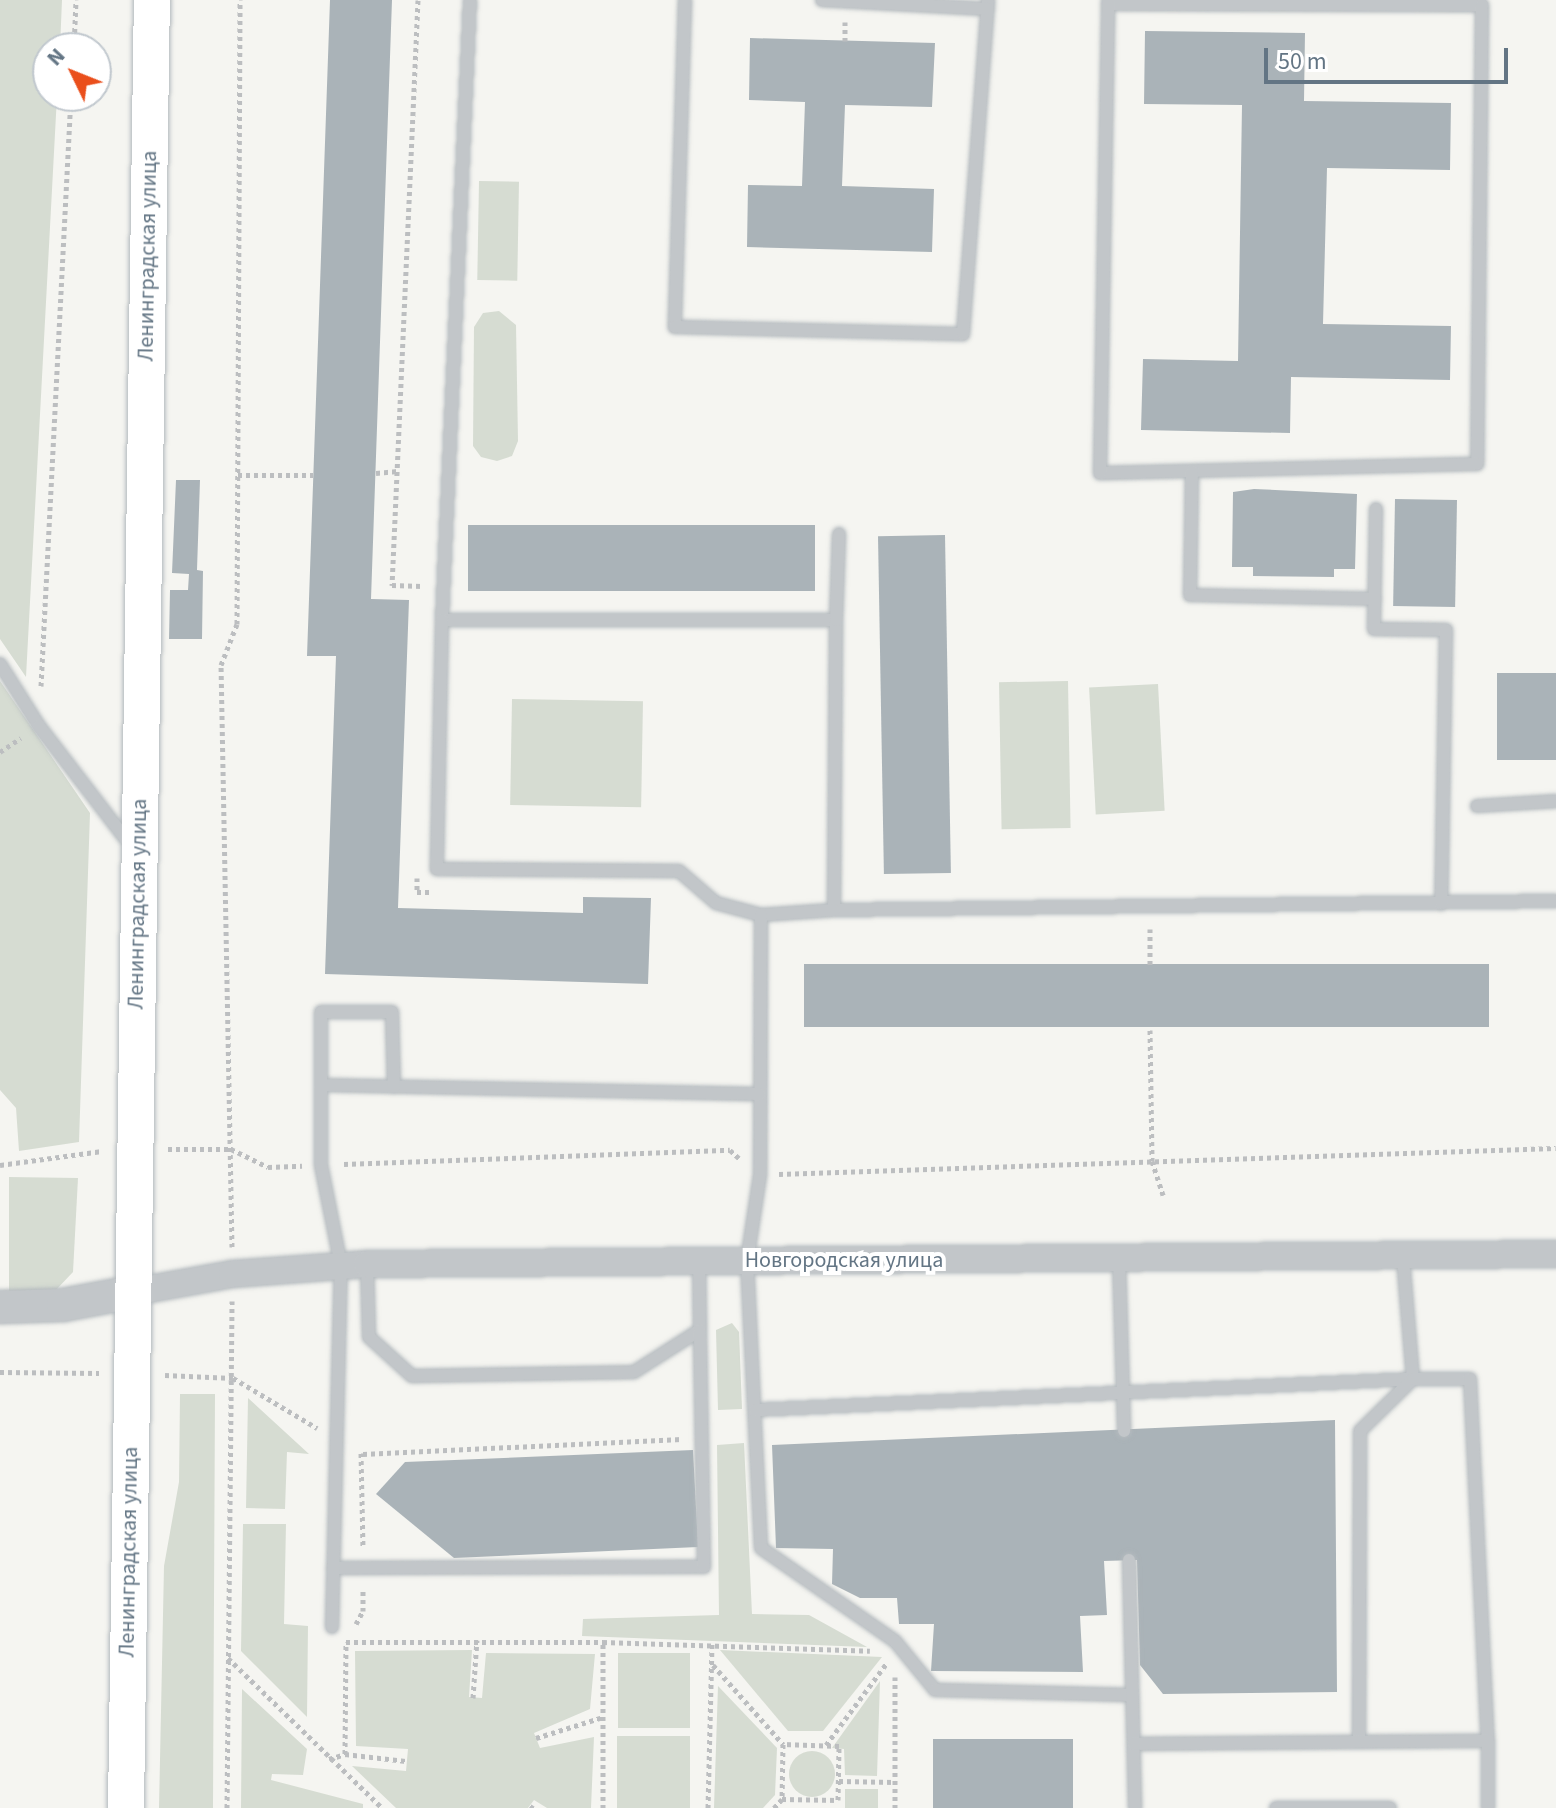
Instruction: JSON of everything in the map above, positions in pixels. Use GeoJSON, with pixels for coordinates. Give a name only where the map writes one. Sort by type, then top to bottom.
{"type":"FeatureCollection","features":[{"type":"Feature","properties":{"kind":"main road","name":"Ленинградская улица"},"geometry":{"type":"LineString","coordinates":[[126,1808],[152,0]]}},
{"type":"Feature","properties":{"kind":"street","name":"Новгородская улица"},"geometry":{"type":"LineString","coordinates":[[133,1292],[232,1274],[367,1264],[1556,1254]]}},
{"type":"Feature","properties":{"kind":"street"},"geometry":{"type":"LineString","coordinates":[[0,1307],[63,1305],[133,1292]]}},
{"type":"Feature","properties":{"kind":"lane"},"geometry":{"type":"LineString","coordinates":[[470,0],[442,620],[437,869],[679,871],[716,903],[761,915],[834,910],[1556,901]]}},
{"type":"Feature","properties":{"kind":"lane"},"geometry":{"type":"LineString","coordinates":[[685,0],[675,327],[963,334],[988,4],[822,0]]}},
{"type":"Feature","properties":{"kind":"lane"},"geometry":{"type":"LineString","coordinates":[[1108,2],[1482,5],[1477,464],[1192,471],[1100,473],[1108,2]]}},
{"type":"Feature","properties":{"kind":"lane"},"geometry":{"type":"LineString","coordinates":[[1192,471],[1190,595],[1375,599]]}},
{"type":"Feature","properties":{"kind":"lane"},"geometry":{"type":"LineString","coordinates":[[1376,509],[1374,629],[1446,630],[1441,904]]}},
{"type":"Feature","properties":{"kind":"lane"},"geometry":{"type":"LineString","coordinates":[[834,910],[839,534]]}},
{"type":"Feature","properties":{"kind":"lane"},"geometry":{"type":"LineString","coordinates":[[442,620],[836,620]]}},
{"type":"Feature","properties":{"kind":"lane"},"geometry":{"type":"LineString","coordinates":[[0,664],[39,726],[139,856]]}},
{"type":"Feature","properties":{"kind":"lane"},"geometry":{"type":"LineString","coordinates":[[1477,806],[1556,801]]}},
{"type":"Feature","properties":{"kind":"lane"},"geometry":{"type":"LineString","coordinates":[[761,915],[760,1175],[747,1261],[761,1548],[895,1641],[935,1690],[1132,1695]]}},
{"type":"Feature","properties":{"kind":"lane"},"geometry":{"type":"LineString","coordinates":[[332,1627],[341,1265],[321,1165],[321,1012],[392,1012],[394,1087]]}},
{"type":"Feature","properties":{"kind":"lane"},"geometry":{"type":"LineString","coordinates":[[321,1085],[760,1094]]}},
{"type":"Feature","properties":{"kind":"lane"},"geometry":{"type":"LineString","coordinates":[[1403,1257],[1413,1379]]}},
{"type":"Feature","properties":{"kind":"lane"},"geometry":{"type":"LineString","coordinates":[[1119,1259],[1124,1431]]}},
{"type":"Feature","properties":{"kind":"lane"},"geometry":{"type":"LineString","coordinates":[[333,1568],[704,1567],[699,1262]]}},
{"type":"Feature","properties":{"kind":"lane"},"geometry":{"type":"LineString","coordinates":[[367,1264],[369,1337],[412,1376],[634,1372],[700,1330]]}},
{"type":"Feature","properties":{"kind":"lane"},"geometry":{"type":"LineString","coordinates":[[755,1410],[1413,1379],[1470,1379],[1488,1741],[1488,1808]]}},
{"type":"Feature","properties":{"kind":"lane"},"geometry":{"type":"LineString","coordinates":[[1359,1742],[1360,1431],[1413,1379]]}},
{"type":"Feature","properties":{"kind":"lane"},"geometry":{"type":"LineString","coordinates":[[1129,1560],[1135,1808]]}},
{"type":"Feature","properties":{"kind":"lane"},"geometry":{"type":"LineString","coordinates":[[1134,1744],[1488,1741]]}},
{"type":"Feature","properties":{"kind":"lane"},"geometry":{"type":"LineString","coordinates":[[1276,1808],[1390,1808]]}},
{"type":"Feature","properties":{"kind":"path"},"geometry":{"type":"LineString","coordinates":[[75,32],[76,0]]}},
{"type":"Feature","properties":{"kind":"path"},"geometry":{"type":"LineString","coordinates":[[227,1808],[232,1274],[221,665],[237,624],[240,0]]}},
{"type":"Feature","properties":{"kind":"path"},"geometry":{"type":"LineString","coordinates":[[0,752],[39,726],[70,112]]}},
{"type":"Feature","properties":{"kind":"path"},"geometry":{"type":"LineString","coordinates":[[376,473],[398,471]]}},
{"type":"Feature","properties":{"kind":"path"},"geometry":{"type":"LineString","coordinates":[[238,475],[313,475]]}},
{"type":"Feature","properties":{"kind":"path"},"geometry":{"type":"LineString","coordinates":[[1150,908],[1150,967]]}},
{"type":"Feature","properties":{"kind":"path"},"geometry":{"type":"LineString","coordinates":[[1150,1030],[1152,1161],[1163,1195]]}},
{"type":"Feature","properties":{"kind":"path"},"geometry":{"type":"LineString","coordinates":[[231,1149],[268,1167],[730,1150],[760,1175],[1556,1148]]}},
{"type":"Feature","properties":{"kind":"path"},"geometry":{"type":"LineString","coordinates":[[363,1454],[702,1438]]}},
{"type":"Feature","properties":{"kind":"path"},"geometry":{"type":"LineString","coordinates":[[473,1698],[477,1640]]}},
{"type":"Feature","properties":{"kind":"path"},"geometry":{"type":"LineString","coordinates":[[345,1754],[346,1642],[712,1643],[880,1651]]}},
{"type":"Feature","properties":{"kind":"path"},"geometry":{"type":"LineString","coordinates":[[603,1642],[603,1808]]}},
{"type":"Feature","properties":{"kind":"path"},"geometry":{"type":"LineString","coordinates":[[708,1808],[712,1643]]}},
{"type":"Feature","properties":{"kind":"path"},"geometry":{"type":"LineString","coordinates":[[826,1745],[895,1652],[895,1808]]}},
{"type":"Feature","properties":{"kind":"path"},"geometry":{"type":"LineString","coordinates":[[227,1657],[375,1805],[382,1808]]}},
{"type":"Feature","properties":{"kind":"path"},"geometry":{"type":"LineString","coordinates":[[713,1665],[783,1744],[782,1799],[774,1808]]}},
{"type":"Feature","properties":{"kind":"path"},"geometry":{"type":"LineString","coordinates":[[536,1738],[603,1717]]}},
{"type":"Feature","properties":{"kind":"path"},"geometry":{"type":"LineString","coordinates":[[782,1799],[838,1800],[839,1781],[839,1746],[783,1744]]}},
{"type":"Feature","properties":{"kind":"path"},"geometry":{"type":"LineString","coordinates":[[329,1759],[345,1754],[406,1761]]}},
{"type":"Feature","properties":{"kind":"path"},"geometry":{"type":"LineString","coordinates":[[839,1781],[895,1782]]}},
{"type":"Feature","properties":{"kind":"path"},"geometry":{"type":"LineString","coordinates":[[811,1800],[817,1808]]}},
{"type":"Feature","properties":{"kind":"shaded area"},"geometry":{"type":"Polygon","coordinates":[[[0,0],[62,0],[61,32],[32,32],[32,112],[56,112],[26,677],[0,639],[0,0]]]}},
{"type":"Feature","properties":{"kind":"shaded area"},"geometry":{"type":"Polygon","coordinates":[[[479,181],[519,182],[517,281],[477,280],[479,181]]]}},
{"type":"Feature","properties":{"kind":"shaded area"},"geometry":{"type":"Polygon","coordinates":[[[499,311],[516,325],[518,441],[512,456],[497,461],[481,457],[473,446],[474,327],[483,313],[499,311]]]}},
{"type":"Feature","properties":{"kind":"shaded area"},"geometry":{"type":"Polygon","coordinates":[[[0,681],[90,813],[79,1142],[19,1151],[16,1108],[0,1090],[0,681]]]}},
{"type":"Feature","properties":{"kind":"shaded area"},"geometry":{"type":"Polygon","coordinates":[[[1068,681],[1071,828],[1002,829],[999,682],[1068,681]]]}},
{"type":"Feature","properties":{"kind":"shaded area"},"geometry":{"type":"Polygon","coordinates":[[[1158,684],[1165,811],[1096,814],[1089,688],[1158,684]]]}},
{"type":"Feature","properties":{"kind":"shaded area"},"geometry":{"type":"Polygon","coordinates":[[[512,699],[643,701],[641,807],[510,805],[512,699]]]}},
{"type":"Feature","properties":{"kind":"shaded area"},"geometry":{"type":"Polygon","coordinates":[[[9,1177],[78,1178],[73,1272],[55,1291],[9,1296],[9,1177]]]}},
{"type":"Feature","properties":{"kind":"shaded area"},"geometry":{"type":"Polygon","coordinates":[[[732,1323],[739,1332],[742,1409],[718,1410],[716,1330],[732,1323]]]}},
{"type":"Feature","properties":{"kind":"shaded area"},"geometry":{"type":"Polygon","coordinates":[[[180,1394],[215,1394],[213,1808],[159,1808],[164,1566],[179,1482],[180,1394]]]}},
{"type":"Feature","properties":{"kind":"shaded area"},"geometry":{"type":"Polygon","coordinates":[[[248,1398],[309,1454],[287,1452],[285,1509],[246,1508],[248,1398]]]}},
{"type":"Feature","properties":{"kind":"shaded area"},"geometry":{"type":"Polygon","coordinates":[[[744,1443],[752,1614],[809,1615],[867,1647],[582,1636],[583,1619],[719,1615],[717,1445],[744,1443]]]}},
{"type":"Feature","properties":{"kind":"shaded area"},"geometry":{"type":"Polygon","coordinates":[[[243,1524],[286,1524],[284,1624],[308,1626],[307,1717],[241,1651],[243,1524]]]}},
{"type":"Feature","properties":{"kind":"shaded area"},"geometry":{"type":"Polygon","coordinates":[[[472,1650],[469,1697],[482,1698],[486,1653],[595,1654],[590,1709],[534,1733],[540,1748],[594,1737],[591,1808],[547,1808],[534,1800],[528,1808],[396,1808],[352,1766],[406,1771],[408,1749],[356,1746],[355,1651],[472,1650]]]}},
{"type":"Feature","properties":{"kind":"shaded area"},"geometry":{"type":"Polygon","coordinates":[[[720,1650],[882,1657],[823,1731],[788,1731],[720,1650]]]}},
{"type":"Feature","properties":{"kind":"shaded area"},"geometry":{"type":"Polygon","coordinates":[[[618,1653],[690,1653],[690,1728],[618,1728],[618,1653]]]}},
{"type":"Feature","properties":{"kind":"shaded area"},"geometry":{"type":"Polygon","coordinates":[[[880,1681],[877,1776],[845,1775],[844,1749],[832,1748],[880,1681]]]}},
{"type":"Feature","properties":{"kind":"shaded area"},"geometry":{"type":"Polygon","coordinates":[[[718,1686],[777,1748],[775,1795],[763,1808],[714,1808],[718,1686]]]}},
{"type":"Feature","properties":{"kind":"shaded area"},"geometry":{"type":"Polygon","coordinates":[[[242,1689],[307,1749],[303,1775],[272,1774],[271,1780],[363,1804],[363,1808],[241,1808],[242,1689]]]}},
{"type":"Feature","properties":{"kind":"shaded area"},"geometry":{"type":"Polygon","coordinates":[[[617,1736],[690,1736],[690,1808],[617,1808],[617,1736]]]}},
{"type":"Feature","properties":{"kind":"shaded area"},"geometry":{"type":"Polygon","coordinates":[[[812,1751],[828,1758],[835,1774],[828,1790],[812,1797],[796,1790],[789,1774],[796,1758],[812,1751]]]}},
{"type":"Feature","properties":{"kind":"shaded area"},"geometry":{"type":"Polygon","coordinates":[[[845,1789],[878,1789],[878,1808],[845,1808],[845,1789]]]}},
{"type":"Feature","properties":{"kind":"building"},"geometry":{"type":"Polygon","coordinates":[[[330,0],[392,0],[371,599],[409,600],[398,908],[583,913],[583,897],[651,898],[648,984],[325,974],[336,656],[307,656],[330,0]]]}},
{"type":"Feature","properties":{"kind":"building"},"geometry":{"type":"Polygon","coordinates":[[[1145,31],[1305,33],[1304,101],[1451,103],[1450,170],[1327,168],[1323,324],[1451,326],[1450,380],[1291,377],[1290,433],[1141,430],[1143,359],[1238,361],[1242,105],[1144,104],[1145,31]]]}},
{"type":"Feature","properties":{"kind":"building"},"geometry":{"type":"Polygon","coordinates":[[[750,38],[935,43],[932,107],[845,105],[842,186],[934,189],[932,252],[747,247],[748,185],[802,186],[805,102],[749,100],[750,38]]]}},
{"type":"Feature","properties":{"kind":"building"},"geometry":{"type":"Polygon","coordinates":[[[176,480],[200,480],[197,570],[203,571],[202,639],[169,639],[170,590],[188,590],[189,574],[172,573],[176,480]]]}},
{"type":"Feature","properties":{"kind":"building"},"geometry":{"type":"Polygon","coordinates":[[[1254,489],[1357,494],[1355,569],[1334,569],[1334,577],[1253,576],[1253,567],[1232,567],[1233,492],[1254,489]]]}},
{"type":"Feature","properties":{"kind":"building"},"geometry":{"type":"Polygon","coordinates":[[[1395,499],[1457,500],[1455,607],[1393,606],[1395,499]]]}},
{"type":"Feature","properties":{"kind":"building"},"geometry":{"type":"Polygon","coordinates":[[[468,525],[815,525],[815,591],[468,591],[468,525]]]}},
{"type":"Feature","properties":{"kind":"building"},"geometry":{"type":"Polygon","coordinates":[[[945,535],[951,873],[884,874],[878,536],[945,535]]]}},
{"type":"Feature","properties":{"kind":"building"},"geometry":{"type":"Polygon","coordinates":[[[1497,673],[1556,673],[1556,760],[1497,760],[1497,673]]]}},
{"type":"Feature","properties":{"kind":"building"},"geometry":{"type":"Polygon","coordinates":[[[804,964],[1489,964],[1489,1027],[804,1027],[804,964]]]}},
{"type":"Feature","properties":{"kind":"building"},"geometry":{"type":"Polygon","coordinates":[[[1335,1420],[1337,1692],[1163,1694],[1140,1665],[1137,1560],[1104,1561],[1107,1615],[1080,1616],[1083,1672],[931,1671],[934,1624],[899,1624],[897,1598],[860,1598],[832,1584],[833,1549],[776,1548],[772,1445],[1335,1420]]]}},
{"type":"Feature","properties":{"kind":"building"},"geometry":{"type":"Polygon","coordinates":[[[693,1450],[698,1547],[454,1558],[376,1494],[405,1462],[693,1450]]]}},
{"type":"Feature","properties":{"kind":"building"},"geometry":{"type":"Polygon","coordinates":[[[933,1739],[1073,1739],[1073,1808],[933,1808],[933,1739]]]}}]}
